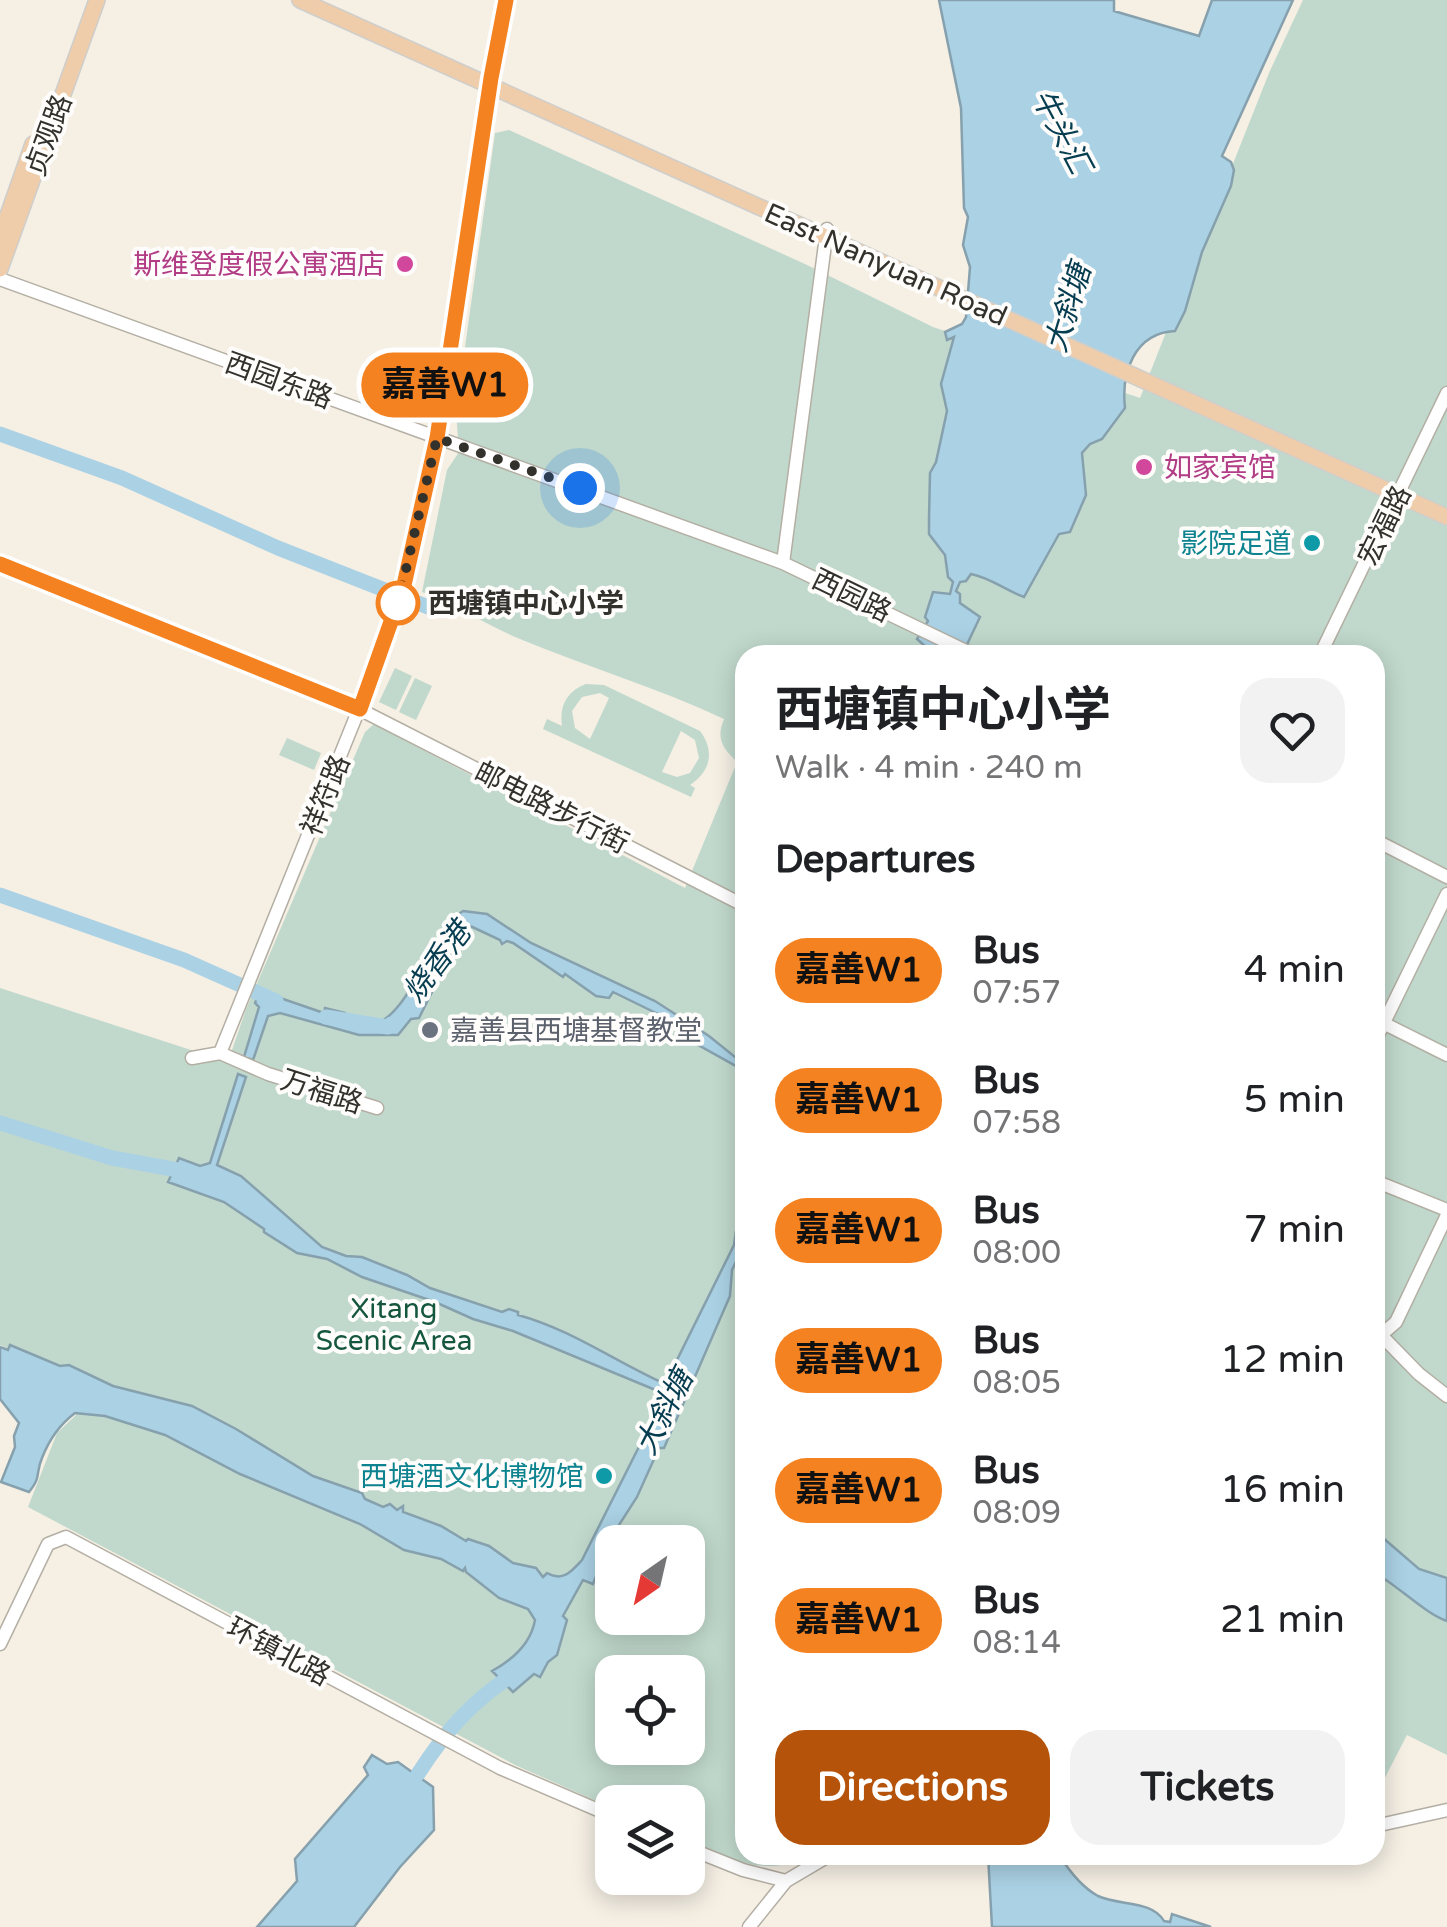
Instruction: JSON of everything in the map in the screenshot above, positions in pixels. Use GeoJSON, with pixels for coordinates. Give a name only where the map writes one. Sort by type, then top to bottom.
{"type":"FeatureCollection","features":[{"type":"Feature","properties":{"kind":"main road","name":"贞观路"},"geometry":{"type":"LineString","coordinates":[[0,238],[86,0]]}},
{"type":"Feature","properties":{"kind":"main road","name":"贞观路"},"geometry":{"type":"LineString","coordinates":[[0,269],[97,0]]}},
{"type":"Feature","properties":{"kind":"main road"},"geometry":{"type":"LineString","coordinates":[[300,0],[490,82]]}},
{"type":"Feature","properties":{"kind":"main road"},"geometry":{"type":"LineString","coordinates":[[321,0],[490,82]]}},
{"type":"Feature","properties":{"kind":"main road","name":"East Nanyuan Road"},"geometry":{"type":"LineString","coordinates":[[490,82],[1208,404],[1401,492],[1447,518]]}},
{"type":"Feature","properties":{"kind":"main road","name":"East Nanyuan Road"},"geometry":{"type":"LineString","coordinates":[[1401,492],[1447,508]]}},
{"type":"Feature","properties":{"kind":"street","name":"祥符路"},"geometry":{"type":"LineString","coordinates":[[220,1053],[360,709],[404,585],[437,438],[490,82],[506,0]]}},
{"type":"Feature","properties":{"kind":"street"},"geometry":{"type":"LineString","coordinates":[[784,563],[826,232]]}},
{"type":"Feature","properties":{"kind":"street","name":"西园东路"},"geometry":{"type":"LineString","coordinates":[[0,279],[784,563]]}},
{"type":"Feature","properties":{"kind":"street","name":"宏福路"},"geometry":{"type":"LineString","coordinates":[[1325,645],[1447,393]]}},
{"type":"Feature","properties":{"kind":"street","name":"西园路"},"geometry":{"type":"LineString","coordinates":[[784,563],[953,645]]}},
{"type":"Feature","properties":{"kind":"street","name":"邮电路步行街"},"geometry":{"type":"LineString","coordinates":[[0,564],[360,709],[735,901]]}},
{"type":"Feature","properties":{"kind":"street"},"geometry":{"type":"LineString","coordinates":[[1385,845],[1447,876]]}},
{"type":"Feature","properties":{"kind":"street"},"geometry":{"type":"LineString","coordinates":[[1385,1010],[1447,894]]}},
{"type":"Feature","properties":{"kind":"street"},"geometry":{"type":"LineString","coordinates":[[1385,1024],[1447,1054]]}},
{"type":"Feature","properties":{"kind":"street"},"geometry":{"type":"LineString","coordinates":[[192,1058],[220,1053]]}},
{"type":"Feature","properties":{"kind":"street","name":"万福路"},"geometry":{"type":"LineString","coordinates":[[220,1053],[268,1074],[377,1108]]}},
{"type":"Feature","properties":{"kind":"street"},"geometry":{"type":"LineString","coordinates":[[1385,1185],[1447,1213],[1396,1322],[1385,1328]]}},
{"type":"Feature","properties":{"kind":"street"},"geometry":{"type":"LineString","coordinates":[[1385,1339],[1447,1396]]}},
{"type":"Feature","properties":{"kind":"street","name":"环镇北路"},"geometry":{"type":"LineString","coordinates":[[0,1644],[48,1544],[66,1537],[472,1752],[595,1808]]}},
{"type":"Feature","properties":{"kind":"street"},"geometry":{"type":"LineString","coordinates":[[1385,1824],[1447,1810]]}},
{"type":"Feature","properties":{"kind":"street"},"geometry":{"type":"LineString","coordinates":[[705,1855],[786,1881]]}},
{"type":"Feature","properties":{"kind":"street"},"geometry":{"type":"LineString","coordinates":[[749,1927],[786,1881],[813,1865]]}},
{"type":"Feature","properties":{"kind":"green space","name":"Xitang Scenic Area"},"geometry":{"type":"Polygon","coordinates":[[[1303,0],[1447,0],[1447,1755],[1407,1735],[1385,1778],[1385,645],[735,645],[735,760],[722,742],[724,719],[520,639],[422,592],[447,470],[459,452],[456,411],[495,133],[509,130],[805,264],[933,327],[1140,398],[1269,73],[1303,0]]]}},
{"type":"Feature","properties":{"kind":"green space"},"geometry":{"type":"Polygon","coordinates":[[[395,668],[412,676],[396,710],[379,702],[395,668]]]}},
{"type":"Feature","properties":{"kind":"green space"},"geometry":{"type":"Polygon","coordinates":[[[415,678],[432,686],[416,720],[399,712],[415,678]]]}},
{"type":"Feature","properties":{"kind":"green space"},"geometry":{"type":"Polygon","coordinates":[[[586,684],[604,685],[700,731],[709,753],[703,773],[690,785],[695,788],[691,797],[543,729],[547,719],[562,726],[566,700],[586,684]],[[600,693],[582,697],[572,711],[575,728],[590,739],[609,698],[600,693]],[[681,731],[662,772],[677,777],[690,773],[699,758],[695,740],[681,731]]]}},
{"type":"Feature","properties":{"kind":"green space","name":"Xitang Scenic Area"},"geometry":{"type":"Polygon","coordinates":[[[374,724],[685,888],[735,767],[735,1860],[705,1848],[705,1785],[595,1785],[595,1800],[515,1765],[28,1507],[57,1433],[76,1415],[91,1387],[0,1345],[0,988],[228,1062],[246,1009],[365,732],[374,724]]]}},
{"type":"Feature","properties":{"kind":"green space"},"geometry":{"type":"Polygon","coordinates":[[[287,738],[321,753],[314,770],[279,755],[287,738]]]}},
{"type":"Feature","properties":{"kind":"water","name":"牛头汇"},"geometry":{"type":"Polygon","coordinates":[[[939,0],[1114,0],[1114,11],[1199,36],[1212,0],[1293,0],[1222,156],[1234,170],[1231,186],[1202,252],[1185,311],[1175,331],[1161,333],[1140,347],[1125,381],[1125,408],[1102,439],[1082,453],[1086,495],[1070,532],[1059,534],[1024,597],[971,574],[960,582],[956,591],[960,603],[980,617],[967,645],[924,645],[917,639],[928,621],[925,617],[933,592],[950,594],[953,582],[948,577],[945,555],[929,534],[930,473],[947,411],[941,384],[954,337],[947,340],[945,332],[962,324],[966,317],[970,267],[963,245],[968,217],[964,208],[961,108],[939,0]]]}},
{"type":"Feature","properties":{"kind":"water"},"geometry":{"type":"Polygon","coordinates":[[[463,911],[487,914],[531,943],[655,1001],[709,1036],[735,1057],[735,1065],[684,1037],[685,1033],[662,1016],[613,992],[609,998],[596,996],[513,943],[502,944],[466,924],[419,1018],[411,1019],[398,1035],[359,1035],[280,1013],[268,1016],[253,1060],[244,1057],[260,991],[324,1013],[325,1008],[345,1013],[344,1022],[364,1026],[382,1021],[408,993],[452,921],[463,911]]]}},
{"type":"Feature","properties":{"kind":"water"},"geometry":{"type":"Polygon","coordinates":[[[238,1074],[246,1077],[217,1165],[241,1176],[322,1247],[362,1257],[430,1288],[502,1312],[518,1312],[665,1384],[735,1238],[730,1296],[664,1448],[659,1448],[637,1497],[619,1525],[600,1525],[662,1401],[658,1391],[513,1331],[362,1277],[327,1259],[297,1253],[224,1202],[168,1182],[179,1158],[200,1166],[210,1163],[238,1074]]]}},
{"type":"Feature","properties":{"kind":"water"},"geometry":{"type":"Polygon","coordinates":[[[10,1345],[60,1366],[69,1365],[113,1386],[192,1406],[313,1476],[362,1493],[365,1499],[383,1507],[390,1504],[397,1510],[403,1506],[403,1512],[441,1526],[466,1541],[489,1546],[513,1563],[536,1568],[543,1577],[547,1573],[566,1574],[582,1560],[595,1534],[595,1579],[593,1584],[583,1580],[563,1616],[567,1620],[557,1655],[540,1677],[534,1674],[513,1692],[492,1671],[525,1643],[535,1620],[528,1609],[499,1598],[465,1568],[463,1571],[441,1559],[404,1550],[360,1524],[240,1474],[165,1435],[105,1416],[75,1413],[51,1439],[29,1492],[1,1482],[15,1447],[19,1423],[0,1399],[0,1347],[8,1350],[10,1345]]]}},
{"type":"Feature","properties":{"kind":"water"},"geometry":{"type":"Polygon","coordinates":[[[1385,1540],[1419,1569],[1447,1578],[1447,1621],[1430,1613],[1385,1580],[1385,1540]]]}},
{"type":"Feature","properties":{"kind":"water"},"geometry":{"type":"Polygon","coordinates":[[[372,1755],[387,1764],[398,1762],[433,1787],[434,1830],[354,1927],[257,1927],[297,1881],[295,1859],[368,1775],[364,1767],[372,1755]]]}},
{"type":"Feature","properties":{"kind":"water"},"geometry":{"type":"Polygon","coordinates":[[[989,1865],[1066,1865],[1098,1896],[1143,1906],[1164,1921],[1170,1922],[1172,1914],[1211,1927],[992,1927],[989,1865]]]}},
{"type":"Feature","properties":{"kind":"waterway"},"geometry":{"type":"LineString","coordinates":[[0,434],[122,478],[278,548],[428,607]]}},
{"type":"Feature","properties":{"kind":"waterway","name":"烧香港"},"geometry":{"type":"LineString","coordinates":[[0,895],[184,960],[276,1001]]}},
{"type":"Feature","properties":{"kind":"waterway","name":"烧香港"},"geometry":{"type":"LineString","coordinates":[[326,1017],[388,1027],[391,1024]]}},
{"type":"Feature","properties":{"kind":"waterway"},"geometry":{"type":"LineString","coordinates":[[0,1123],[112,1158],[189,1172]]}},
{"type":"Feature","properties":{"kind":"waterway","name":"大斜塘"},"geometry":{"type":"LineString","coordinates":[[418,1774],[462,1717],[518,1671]]}},
{"type":"Feature","properties":{"kind":"bus line","name":"嘉善W1"},"geometry":{"type":"LineString","coordinates":[[0,564],[360,709],[404,585],[437,438],[506,0]]}},
{"type":"Feature","properties":{"kind":"place","name":"斯维登度假公寓酒店"},"geometry":{"type":"Point","coordinates":[405,264]}},
{"type":"Feature","properties":{"kind":"place","name":"如家宾馆"},"geometry":{"type":"Point","coordinates":[1144,467]}},
{"type":"Feature","properties":{"kind":"place","name":"影院足道"},"geometry":{"type":"Point","coordinates":[1312,543]}},
{"type":"Feature","properties":{"kind":"place","name":"西塘镇中心小学"},"geometry":{"type":"Point","coordinates":[398,603]}},
{"type":"Feature","properties":{"kind":"place","name":"嘉善县西塘基督教堂"},"geometry":{"type":"Point","coordinates":[430,1030]}},
{"type":"Feature","properties":{"kind":"place","name":"西塘酒文化博物馆"},"geometry":{"type":"Point","coordinates":[604,1476]}},
{"type":"Feature","properties":{"kind":"route"},"geometry":{"type":"LineString","coordinates":[[398,603],[437,438],[580,488]]}}]}
